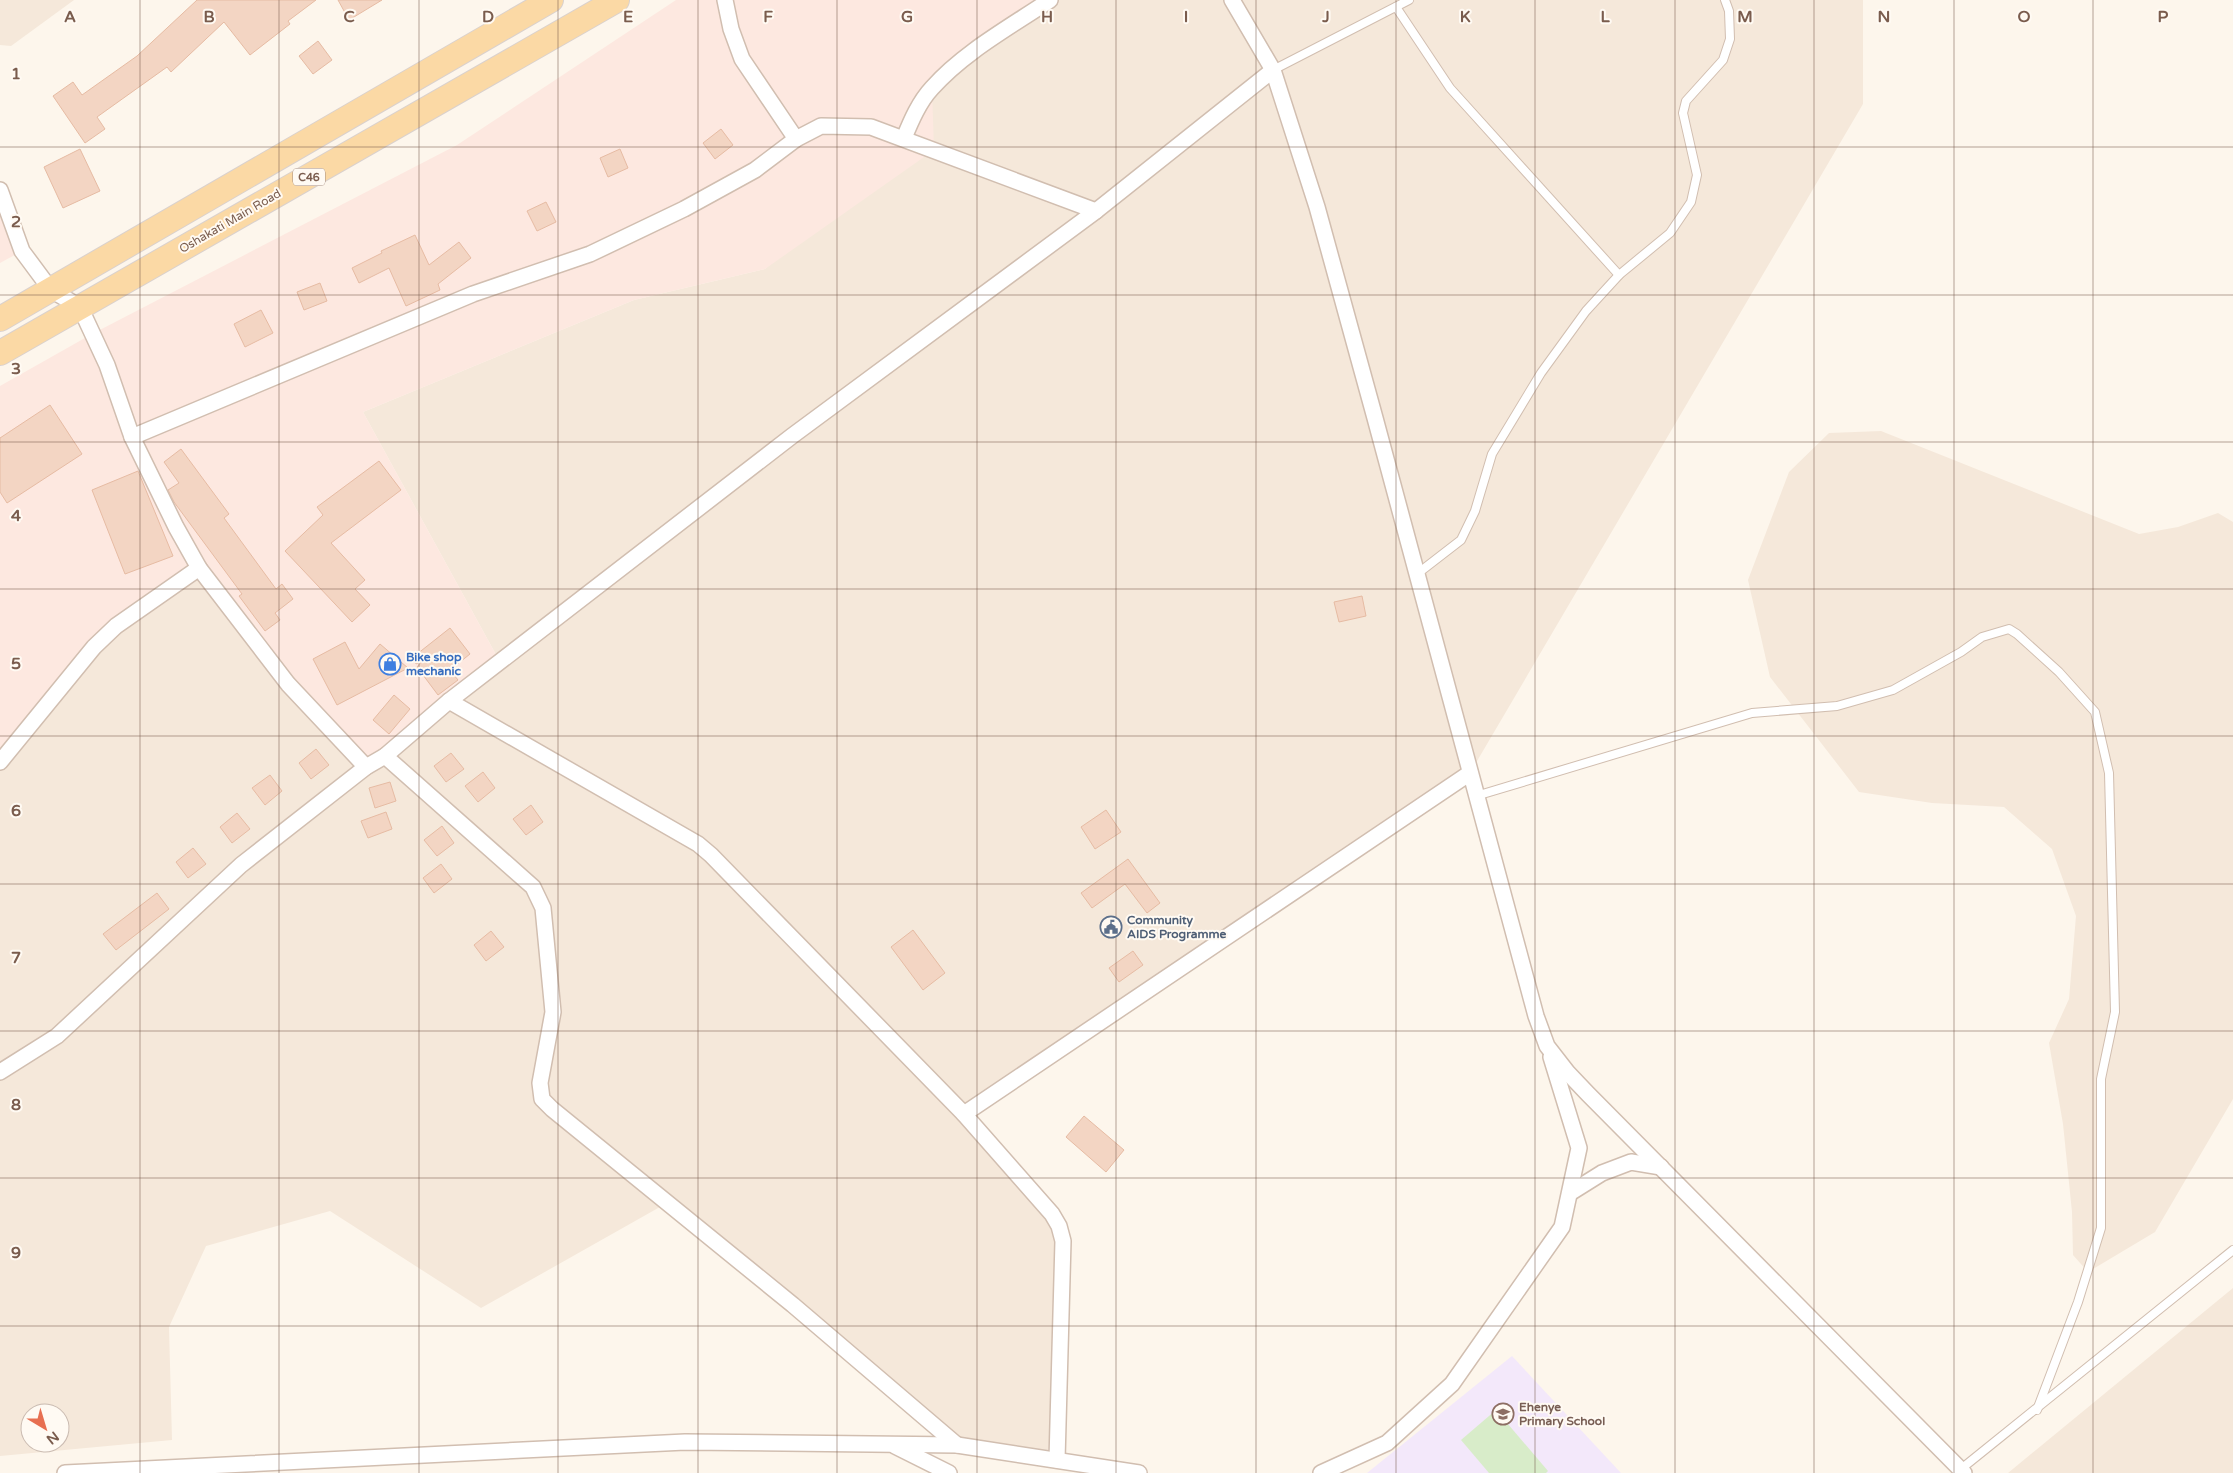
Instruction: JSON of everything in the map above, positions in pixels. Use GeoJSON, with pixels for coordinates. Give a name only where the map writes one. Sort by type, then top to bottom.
{"type":"FeatureCollection","features":[{"type":"Feature","properties":{"kind":"main road","name":"C46"},"geometry":{"type":"LineString","coordinates":[[0,319],[551,0]]}},
{"type":"Feature","properties":{"kind":"main road","name":"Oshakati Main Road"},"geometry":{"type":"LineString","coordinates":[[0,353],[617,0]]}},
{"type":"Feature","properties":{"kind":"street"},"geometry":{"type":"LineString","coordinates":[[725,0],[731,29],[742,59],[796,140]]}},
{"type":"Feature","properties":{"kind":"street"},"geometry":{"type":"LineString","coordinates":[[904,138],[914,114],[932,88],[968,55],[1050,0]]}},
{"type":"Feature","properties":{"kind":"street"},"geometry":{"type":"LineString","coordinates":[[1232,0],[1273,70],[1317,207],[1536,1016],[1548,1046],[1579,1148],[1562,1227],[1452,1384],[1387,1443],[1321,1473]]}},
{"type":"Feature","properties":{"kind":"street"},"geometry":{"type":"LineString","coordinates":[[0,1072],[58,1036],[241,865],[366,767],[385,756],[449,701],[800,430],[1096,212],[1273,70]]}},
{"type":"Feature","properties":{"kind":"street"},"geometry":{"type":"LineString","coordinates":[[132,437],[473,294],[590,254],[684,209],[755,170],[796,140],[821,126],[848,125],[870,127],[904,138],[1096,212]]}},
{"type":"Feature","properties":{"kind":"street"},"geometry":{"type":"LineString","coordinates":[[0,190],[22,251],[51,290],[80,307],[107,365],[132,437],[176,527],[200,568],[288,684],[366,767]]}},
{"type":"Feature","properties":{"kind":"street"},"geometry":{"type":"LineString","coordinates":[[0,762],[94,647],[116,626],[200,568]]}},
{"type":"Feature","properties":{"kind":"street"},"geometry":{"type":"LineString","coordinates":[[449,701],[698,844],[711,855],[964,1114],[1052,1214],[1059,1226],[1063,1241],[1057,1460]]}},
{"type":"Feature","properties":{"kind":"street"},"geometry":{"type":"LineString","coordinates":[[385,756],[533,887],[544,908],[553,1012],[540,1083],[542,1099],[793,1304],[957,1446]]}},
{"type":"Feature","properties":{"kind":"street"},"geometry":{"type":"LineString","coordinates":[[964,1114],[1470,773]]}},
{"type":"Feature","properties":{"kind":"street"},"geometry":{"type":"LineString","coordinates":[[1548,1046],[1568,1073],[1960,1472]]}},
{"type":"Feature","properties":{"kind":"street"},"geometry":{"type":"LineString","coordinates":[[1570,1193],[1602,1173],[1631,1162],[1661,1167]]}},
{"type":"Feature","properties":{"kind":"street"},"geometry":{"type":"LineString","coordinates":[[65,1473],[685,1442],[957,1446],[1139,1473]]}},
{"type":"Feature","properties":{"kind":"street"},"geometry":{"type":"LineString","coordinates":[[892,1444],[949,1473]]}},
{"type":"Feature","properties":{"kind":"lane"},"geometry":{"type":"LineString","coordinates":[[1273,70],[1408,0]]}},
{"type":"Feature","properties":{"kind":"lane"},"geometry":{"type":"LineString","coordinates":[[1417,574],[1461,540],[1475,511],[1492,454],[1541,373],[1586,311],[1619,275],[1670,233],[1691,202],[1697,175],[1683,113],[1686,101],[1723,60],[1730,39],[1729,10],[1725,0]]}},
{"type":"Feature","properties":{"kind":"lane"},"geometry":{"type":"LineString","coordinates":[[1396,7],[1450,88],[1619,275]]}},
{"type":"Feature","properties":{"kind":"lane"},"geometry":{"type":"LineString","coordinates":[[1476,796],[1752,713],[1838,706],[1893,690],[1961,652],[1982,636],[2008,629],[2018,634],[2059,672],[2095,712],[2110,773],[2115,1012],[2101,1078],[2101,1228],[2078,1302],[2037,1410]]}},
{"type":"Feature","properties":{"kind":"lane"},"geometry":{"type":"LineString","coordinates":[[1960,1472],[2233,1250]]}},
{"type":"Feature","properties":{"kind":"shaded area"},"geometry":{"type":"Polygon","coordinates":[[[0,0],[74,0],[11,46],[0,45],[0,0]]]}},
{"type":"Feature","properties":{"kind":"shaded area"},"geometry":{"type":"Polygon","coordinates":[[[676,0],[1050,0],[932,88],[934,150],[765,269],[634,300],[363,412],[500,662],[366,767],[199,569],[115,626],[0,762],[0,386],[92,334],[457,145],[676,0]]]}},
{"type":"Feature","properties":{"kind":"shaded area"},"geometry":{"type":"Polygon","coordinates":[[[1050,0],[1863,0],[1863,104],[1470,773],[964,1113],[1059,1226],[1057,1460],[957,1445],[667,1203],[481,1308],[330,1211],[206,1246],[169,1327],[172,1440],[70,1449],[70,1403],[20,1403],[20,1453],[32,1453],[0,1456],[0,762],[94,647],[199,568],[500,662],[363,412],[634,300],[765,269],[932,88],[1050,0]]]}},
{"type":"Feature","properties":{"kind":"shaded area"},"geometry":{"type":"Polygon","coordinates":[[[0,190],[22,251],[0,263],[0,190]]]}},
{"type":"Feature","properties":{"kind":"shaded area"},"geometry":{"type":"Polygon","coordinates":[[[1881,431],[2139,534],[2178,527],[2218,513],[2233,522],[2233,1099],[2155,1232],[2088,1272],[2073,1255],[2072,1212],[2063,1124],[2049,1043],[2069,999],[2076,916],[2052,849],[2004,807],[1932,803],[1859,792],[1770,677],[1748,580],[1789,472],[1829,433],[1881,431]]]}},
{"type":"Feature","properties":{"kind":"shaded area"},"geometry":{"type":"Polygon","coordinates":[[[2233,1288],[2233,1473],[2008,1473],[2233,1288]]]}},
{"type":"Feature","properties":{"kind":"shaded area","name":"Ehenye Primary School"},"geometry":{"type":"Polygon","coordinates":[[[1512,1356],[1621,1473],[1367,1473],[1512,1356]]]}},
{"type":"Feature","properties":{"kind":"green space"},"geometry":{"type":"Polygon","coordinates":[[[1496,1410],[1548,1471],[1546,1473],[1489,1473],[1461,1440],[1496,1410]]]}},
{"type":"Feature","properties":{"kind":"building"},"geometry":{"type":"Polygon","coordinates":[[[197,0],[316,0],[288,21],[290,24],[250,55],[224,22],[171,72],[167,67],[97,117],[105,129],[85,143],[53,96],[73,82],[82,95],[137,56],[197,0]]]}},
{"type":"Feature","properties":{"kind":"building"},"geometry":{"type":"Polygon","coordinates":[[[338,0],[382,0],[349,20],[338,0]]]}},
{"type":"Feature","properties":{"kind":"building"},"geometry":{"type":"Polygon","coordinates":[[[318,41],[332,60],[313,74],[299,56],[318,41]]]}},
{"type":"Feature","properties":{"kind":"building"},"geometry":{"type":"Polygon","coordinates":[[[721,129],[733,145],[715,159],[703,143],[721,129]]]}},
{"type":"Feature","properties":{"kind":"building"},"geometry":{"type":"Polygon","coordinates":[[[80,149],[100,191],[63,208],[44,167],[80,149]]]}},
{"type":"Feature","properties":{"kind":"building"},"geometry":{"type":"Polygon","coordinates":[[[620,149],[628,168],[608,177],[600,158],[620,149]]]}},
{"type":"Feature","properties":{"kind":"building"},"geometry":{"type":"Polygon","coordinates":[[[546,202],[556,222],[537,231],[527,211],[546,202]]]}},
{"type":"Feature","properties":{"kind":"building"},"geometry":{"type":"Polygon","coordinates":[[[415,235],[429,265],[459,242],[471,258],[438,284],[440,290],[406,306],[389,268],[359,283],[352,268],[382,253],[381,251],[415,235]]]}},
{"type":"Feature","properties":{"kind":"building"},"geometry":{"type":"Polygon","coordinates":[[[320,283],[327,301],[304,310],[297,292],[320,283]]]}},
{"type":"Feature","properties":{"kind":"building"},"geometry":{"type":"Polygon","coordinates":[[[261,310],[273,333],[245,347],[234,324],[261,310]]]}},
{"type":"Feature","properties":{"kind":"building"},"geometry":{"type":"Polygon","coordinates":[[[50,405],[82,454],[7,503],[0,492],[0,438],[50,405]]]}},
{"type":"Feature","properties":{"kind":"building"},"geometry":{"type":"Polygon","coordinates":[[[181,449],[229,514],[224,518],[276,589],[282,584],[293,599],[275,613],[280,620],[265,631],[239,596],[242,594],[174,502],[168,490],[179,483],[164,462],[181,449]]]}},
{"type":"Feature","properties":{"kind":"building"},"geometry":{"type":"Polygon","coordinates":[[[379,461],[401,490],[331,543],[365,580],[355,589],[370,605],[352,622],[285,551],[323,515],[317,507],[379,461]]]}},
{"type":"Feature","properties":{"kind":"building"},"geometry":{"type":"Polygon","coordinates":[[[138,471],[173,556],[125,574],[92,490],[138,471]]]}},
{"type":"Feature","properties":{"kind":"building"},"geometry":{"type":"Polygon","coordinates":[[[1362,596],[1366,616],[1339,622],[1334,602],[1362,596]]]}},
{"type":"Feature","properties":{"kind":"building"},"geometry":{"type":"Polygon","coordinates":[[[450,628],[470,654],[450,670],[458,680],[438,695],[417,667],[423,660],[416,664],[412,658],[450,628]]]}},
{"type":"Feature","properties":{"kind":"building"},"geometry":{"type":"Polygon","coordinates":[[[345,642],[359,669],[380,644],[408,668],[337,705],[313,659],[345,642]]]}},
{"type":"Feature","properties":{"kind":"building"},"geometry":{"type":"Polygon","coordinates":[[[394,695],[410,709],[389,734],[373,720],[394,695]]]}},
{"type":"Feature","properties":{"kind":"building"},"geometry":{"type":"Polygon","coordinates":[[[316,749],[329,765],[311,779],[299,763],[316,749]]]}},
{"type":"Feature","properties":{"kind":"building"},"geometry":{"type":"Polygon","coordinates":[[[451,753],[464,769],[446,782],[434,766],[451,753]]]}},
{"type":"Feature","properties":{"kind":"building"},"geometry":{"type":"Polygon","coordinates":[[[483,772],[495,788],[478,802],[465,786],[483,772]]]}},
{"type":"Feature","properties":{"kind":"building"},"geometry":{"type":"Polygon","coordinates":[[[270,775],[282,791],[265,805],[252,788],[270,775]]]}},
{"type":"Feature","properties":{"kind":"building"},"geometry":{"type":"Polygon","coordinates":[[[390,782],[396,801],[375,808],[369,788],[390,782]]]}},
{"type":"Feature","properties":{"kind":"building"},"geometry":{"type":"Polygon","coordinates":[[[531,805],[543,822],[526,835],[513,819],[531,805]]]}},
{"type":"Feature","properties":{"kind":"building"},"geometry":{"type":"Polygon","coordinates":[[[1106,810],[1121,832],[1095,849],[1081,827],[1106,810]]]}},
{"type":"Feature","properties":{"kind":"building"},"geometry":{"type":"Polygon","coordinates":[[[386,812],[392,829],[368,838],[361,821],[386,812]]]}},
{"type":"Feature","properties":{"kind":"building"},"geometry":{"type":"Polygon","coordinates":[[[237,813],[250,829],[232,843],[220,827],[237,813]]]}},
{"type":"Feature","properties":{"kind":"building"},"geometry":{"type":"Polygon","coordinates":[[[442,826],[454,843],[437,856],[424,840],[442,826]]]}},
{"type":"Feature","properties":{"kind":"building"},"geometry":{"type":"Polygon","coordinates":[[[193,848],[206,864],[188,878],[176,862],[193,848]]]}},
{"type":"Feature","properties":{"kind":"building"},"geometry":{"type":"Polygon","coordinates":[[[1128,859],[1160,903],[1147,913],[1125,884],[1092,908],[1081,893],[1128,859]]]}},
{"type":"Feature","properties":{"kind":"building"},"geometry":{"type":"Polygon","coordinates":[[[441,864],[452,879],[434,893],[423,878],[441,864]]]}},
{"type":"Feature","properties":{"kind":"building"},"geometry":{"type":"Polygon","coordinates":[[[157,893],[169,909],[116,950],[103,934],[157,893]]]}},
{"type":"Feature","properties":{"kind":"building"},"geometry":{"type":"Polygon","coordinates":[[[913,930],[945,973],[923,990],[891,947],[913,930]]]}},
{"type":"Feature","properties":{"kind":"building"},"geometry":{"type":"Polygon","coordinates":[[[491,931],[504,947],[486,961],[474,945],[491,931]]]}},
{"type":"Feature","properties":{"kind":"building"},"geometry":{"type":"Polygon","coordinates":[[[1133,951],[1143,965],[1119,982],[1109,968],[1133,951]]]}},
{"type":"Feature","properties":{"kind":"building"},"geometry":{"type":"Polygon","coordinates":[[[1084,1116],[1124,1150],[1106,1172],[1066,1137],[1084,1116]]]}},
{"type":"Feature","properties":{"kind":"place","name":"Bike shop mechanic"},"geometry":{"type":"Point","coordinates":[390,664]}},
{"type":"Feature","properties":{"kind":"place","name":"Community AIDS Programme"},"geometry":{"type":"Point","coordinates":[1111,927]}},
{"type":"Feature","properties":{"kind":"place","name":"Ehenye Primary School"},"geometry":{"type":"Point","coordinates":[1503,1414]}}]}
